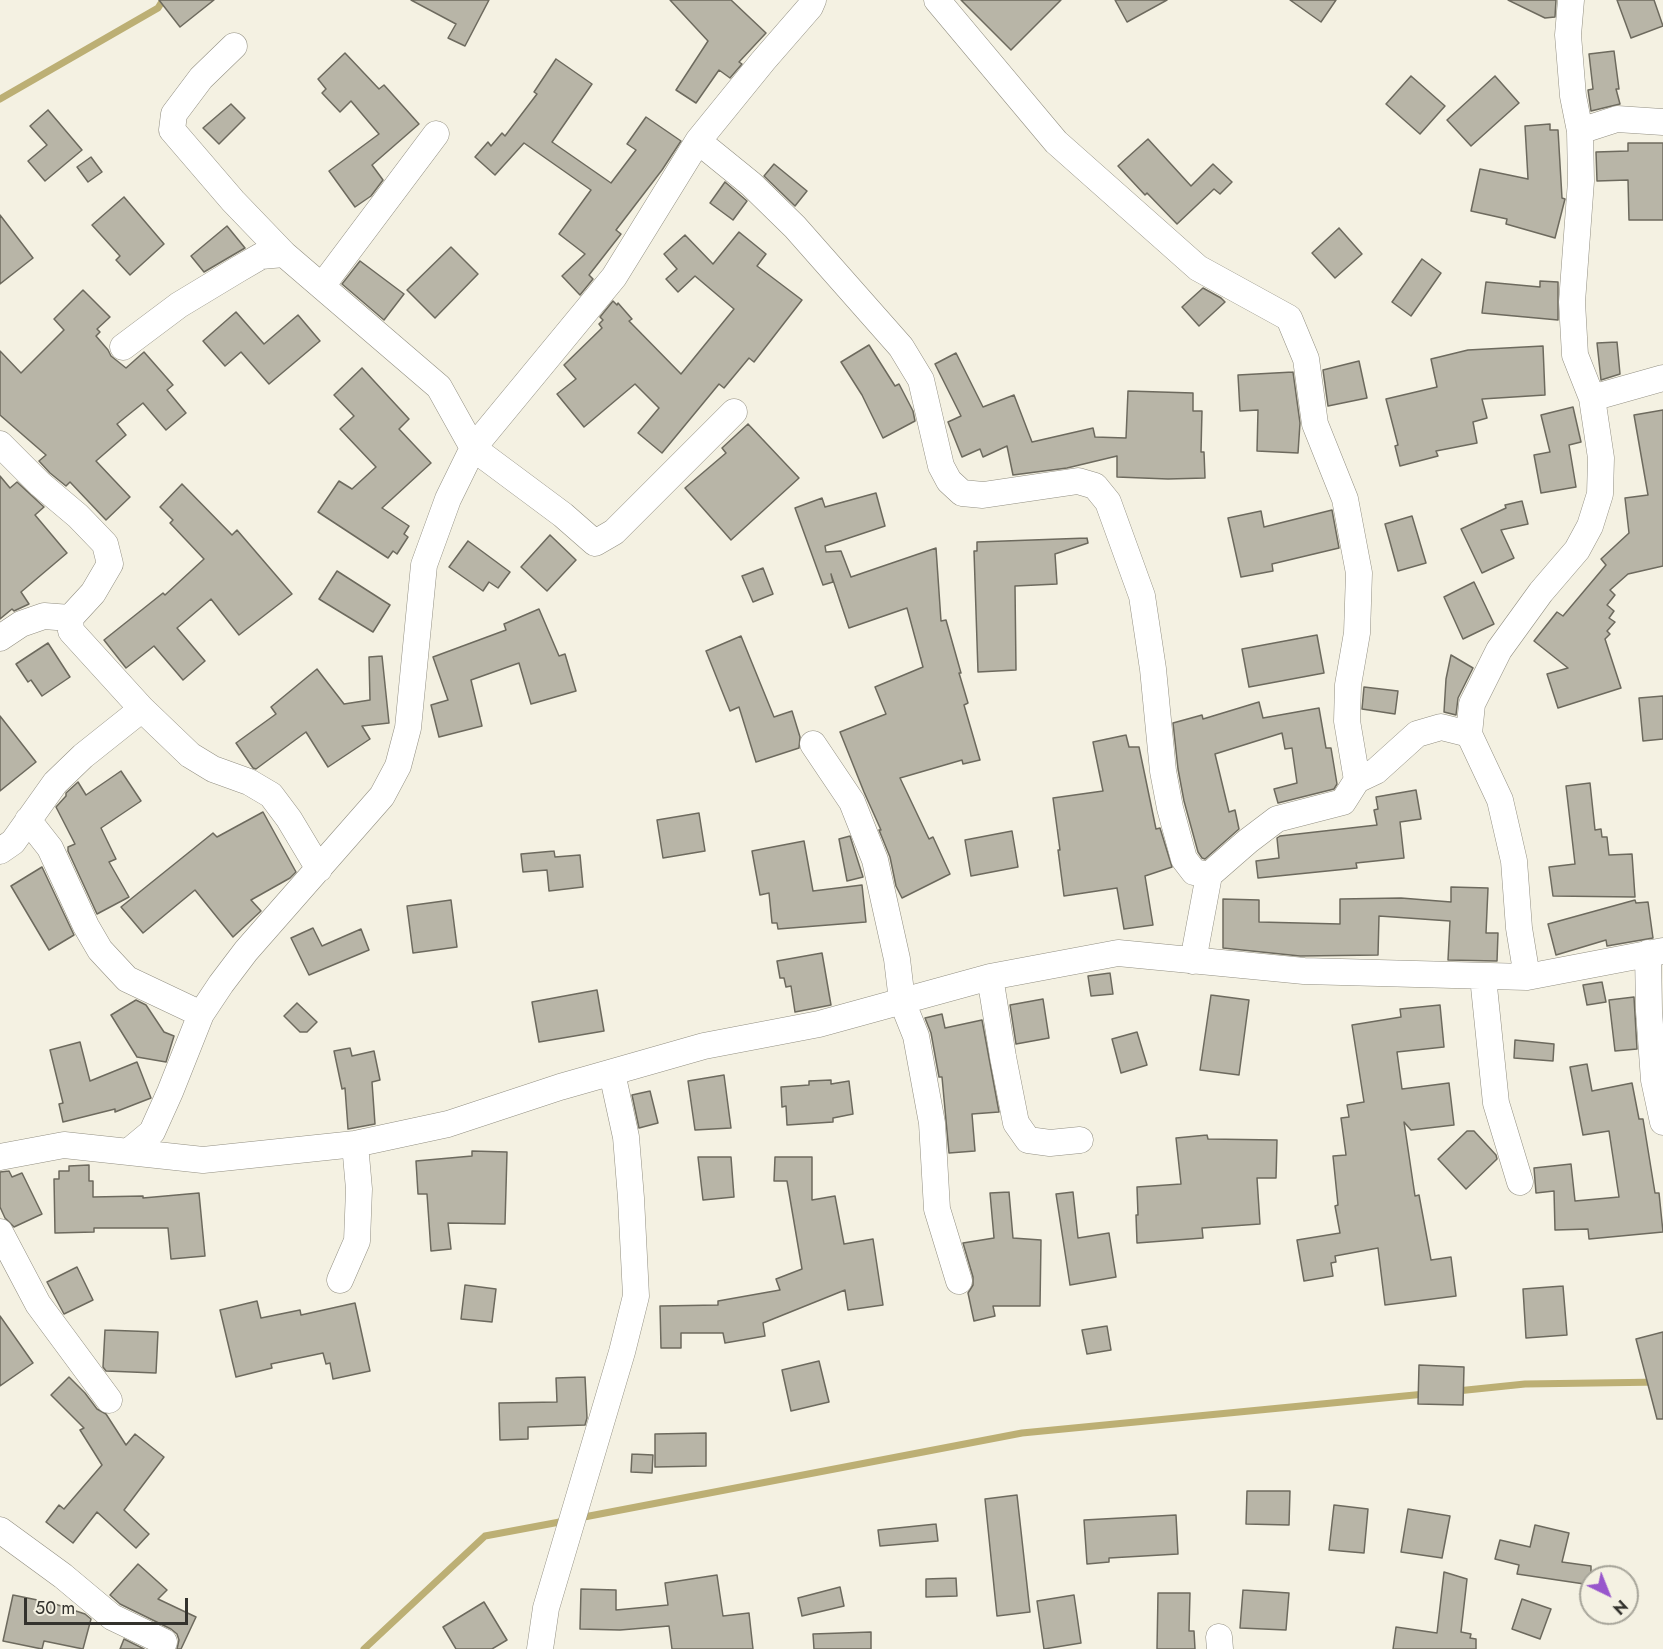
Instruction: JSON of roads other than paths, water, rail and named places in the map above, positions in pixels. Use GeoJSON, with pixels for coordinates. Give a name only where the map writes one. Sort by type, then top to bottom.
{"type":"FeatureCollection","features":[{"type":"Feature","properties":{"kind":"street"},"geometry":{"type":"LineString","coordinates":[[128,1152],[152,1132],[201,1014],[246,951],[382,796],[398,766],[408,728],[424,565],[448,499],[473,448],[614,277],[698,141],[813,0]]}},
{"type":"Feature","properties":{"kind":"street"},"geometry":{"type":"LineString","coordinates":[[937,0],[1056,142],[1198,268],[1289,318],[1306,359],[1315,424],[1345,499],[1359,573],[1357,633],[1348,685],[1347,722],[1357,780]]}},
{"type":"Feature","properties":{"kind":"street"},"geometry":{"type":"LineString","coordinates":[[1527,977],[1519,928],[1514,861],[1500,800],[1469,734],[1473,704],[1498,650],[1541,592],[1577,550],[1590,526],[1600,494],[1601,458],[1592,398],[1575,355],[1572,302],[1581,181],[1580,131],[1573,96],[1568,35],[1571,0]]}},
{"type":"Feature","properties":{"kind":"street"},"geometry":{"type":"LineString","coordinates":[[234,46],[201,78],[174,114],[172,130],[233,201],[284,254],[439,387],[473,448],[563,515],[595,543],[614,532],[734,412]]}},
{"type":"Feature","properties":{"kind":"street"},"geometry":{"type":"LineString","coordinates":[[1580,131],[1617,119],[1663,122]]}},
{"type":"Feature","properties":{"kind":"street"},"geometry":{"type":"LineString","coordinates":[[322,286],[436,134]]}},
{"type":"Feature","properties":{"kind":"street"},"geometry":{"type":"LineString","coordinates":[[698,141],[751,184],[795,227],[901,347],[921,380],[941,466],[949,481],[962,493],[983,495],[1078,481],[1095,486],[1108,502],[1142,596],[1153,669],[1163,771],[1170,808],[1184,859],[1194,872],[1209,875]]}},
{"type":"Feature","properties":{"kind":"street"},"geometry":{"type":"LineString","coordinates":[[123,347],[179,305],[261,256],[284,254]]}},
{"type":"Feature","properties":{"kind":"street"},"geometry":{"type":"LineString","coordinates":[[1592,398],[1663,378]]}},
{"type":"Feature","properties":{"kind":"street"},"geometry":{"type":"LineString","coordinates":[[0,444],[105,544],[110,564],[93,593],[70,618],[70,631],[142,709],[190,755],[213,769],[249,782],[271,795],[290,819],[319,869]]}},
{"type":"Feature","properties":{"kind":"street"},"geometry":{"type":"LineString","coordinates":[[0,638],[21,624],[44,616],[70,618]]}},
{"type":"Feature","properties":{"kind":"street"},"geometry":{"type":"LineString","coordinates":[[0,851],[14,842],[55,783],[83,756],[142,709]]}},
{"type":"Feature","properties":{"kind":"street"},"geometry":{"type":"LineString","coordinates":[[1193,961],[1209,875],[1248,841],[1277,819],[1343,802],[1357,780],[1376,771],[1417,734],[1441,727],[1469,734]]}},
{"type":"Feature","properties":{"kind":"street"},"geometry":{"type":"LineString","coordinates":[[813,744],[852,802],[874,860],[897,960],[902,1001],[916,1036],[933,1123],[937,1209],[959,1281]]}},
{"type":"Feature","properties":{"kind":"street"},"geometry":{"type":"LineString","coordinates":[[28,820],[50,848],[86,926],[100,950],[127,979],[201,1014]]}},
{"type":"Feature","properties":{"kind":"street"},"geometry":{"type":"LineString","coordinates":[[0,1157],[64,1145],[203,1160],[355,1144],[448,1124],[560,1087],[704,1046],[819,1024],[990,977],[1118,953],[1304,971],[1527,977],[1655,952],[1649,1011],[1654,1080],[1663,1122]]}},
{"type":"Feature","properties":{"kind":"street"},"geometry":{"type":"LineString","coordinates":[[990,977],[1016,1123],[1028,1140],[1050,1143],[1080,1140]]}},
{"type":"Feature","properties":{"kind":"street"},"geometry":{"type":"LineString","coordinates":[[1483,977],[1496,1103],[1520,1182]]}},
{"type":"Feature","properties":{"kind":"street"},"geometry":{"type":"LineString","coordinates":[[540,1649],[546,1608],[619,1362],[636,1296],[626,1137],[612,1072]]}},
{"type":"Feature","properties":{"kind":"street"},"geometry":{"type":"LineString","coordinates":[[340,1280],[357,1241],[359,1189],[355,1144]]}},
{"type":"Feature","properties":{"kind":"street"},"geometry":{"type":"LineString","coordinates":[[0,1233],[38,1304],[109,1400]]}},
{"type":"Feature","properties":{"kind":"street"},"geometry":{"type":"LineString","coordinates":[[0,1530],[63,1576],[112,1617],[164,1642]]}},
{"type":"Feature","properties":{"kind":"waterway"},"geometry":{"type":"LineString","coordinates":[[0,99],[158,8],[163,0]]}},
{"type":"Feature","properties":{"kind":"waterway"},"geometry":{"type":"LineString","coordinates":[[1457,1391],[1525,1384],[1663,1382]]}},
{"type":"Feature","properties":{"kind":"waterway"},"geometry":{"type":"LineString","coordinates":[[579,1518],[1022,1433],[1425,1394]]}},
{"type":"Feature","properties":{"kind":"waterway"},"geometry":{"type":"LineString","coordinates":[[364,1649],[485,1536],[565,1521]]}}]}
